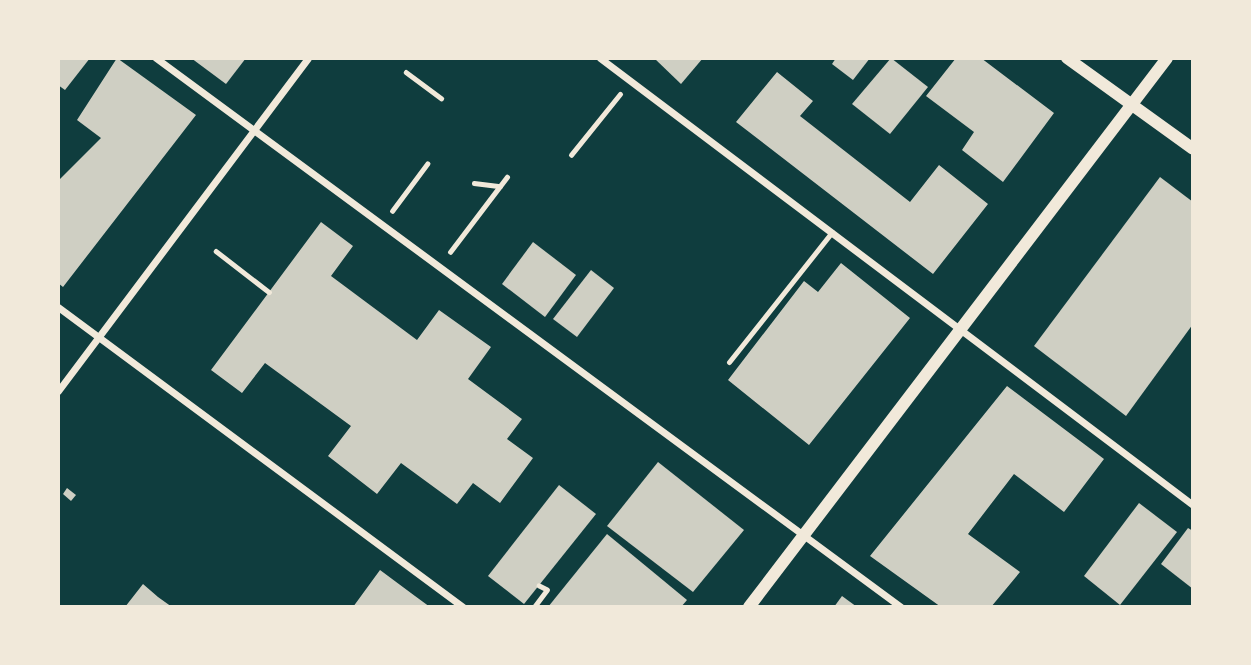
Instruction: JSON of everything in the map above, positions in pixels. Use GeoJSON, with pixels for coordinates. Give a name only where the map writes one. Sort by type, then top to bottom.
{"type":"FeatureCollection","features":[{"type":"Feature","properties":{"kind":"street"},"geometry":{"type":"LineString","coordinates":[[156,58],[803,538],[901,607]]}},
{"type":"Feature","properties":{"kind":"street"},"geometry":{"type":"LineString","coordinates":[[58,391],[308,58]]}},
{"type":"Feature","properties":{"kind":"street"},"geometry":{"type":"LineString","coordinates":[[600,58],[832,232],[957,330],[1193,505]]}},
{"type":"Feature","properties":{"kind":"street"},"geometry":{"type":"LineString","coordinates":[[1067,58],[1193,149]]}},
{"type":"Feature","properties":{"kind":"street"},"geometry":{"type":"LineString","coordinates":[[749,607],[957,330],[1167,58]]}},
{"type":"Feature","properties":{"kind":"street"},"geometry":{"type":"LineString","coordinates":[[58,307],[463,607]]}},
{"type":"Feature","properties":{"kind":"lane"},"geometry":{"type":"LineString","coordinates":[[729,362],[832,232]]}},
{"type":"Feature","properties":{"kind":"path"},"geometry":{"type":"LineString","coordinates":[[406,72],[440,98]]}},
{"type":"Feature","properties":{"kind":"path"},"geometry":{"type":"LineString","coordinates":[[571,156],[620,94]]}},
{"type":"Feature","properties":{"kind":"path"},"geometry":{"type":"LineString","coordinates":[[392,211],[427,164]]}},
{"type":"Feature","properties":{"kind":"path"},"geometry":{"type":"LineString","coordinates":[[449,253],[507,177]]}},
{"type":"Feature","properties":{"kind":"path"},"geometry":{"type":"LineString","coordinates":[[474,183],[500,186]]}},
{"type":"Feature","properties":{"kind":"path"},"geometry":{"type":"LineString","coordinates":[[216,251],[269,292]]}},
{"type":"Feature","properties":{"kind":"path"},"geometry":{"type":"LineString","coordinates":[[534,607],[547,590],[539,586]]}},
{"type":"Feature","properties":{"kind":"building"},"geometry":{"type":"Polygon","coordinates":[[[58,58],[90,58],[65,90],[58,85],[58,58]]]}},
{"type":"Feature","properties":{"kind":"building"},"geometry":{"type":"Polygon","coordinates":[[[117,58],[196,115],[63,287],[58,283],[58,181],[101,138],[77,120],[117,58]]]}},
{"type":"Feature","properties":{"kind":"building"},"geometry":{"type":"Polygon","coordinates":[[[191,58],[246,58],[226,84],[191,58]]]}},
{"type":"Feature","properties":{"kind":"building"},"geometry":{"type":"Polygon","coordinates":[[[654,58],[703,58],[681,84],[654,58]]]}},
{"type":"Feature","properties":{"kind":"building"},"geometry":{"type":"Polygon","coordinates":[[[836,58],[870,58],[853,80],[832,64],[836,58]]]}},
{"type":"Feature","properties":{"kind":"building"},"geometry":{"type":"Polygon","coordinates":[[[891,58],[928,87],[890,134],[852,104],[891,58]]]}},
{"type":"Feature","properties":{"kind":"building"},"geometry":{"type":"Polygon","coordinates":[[[956,58],[981,58],[1054,113],[1003,182],[962,150],[974,132],[926,96],[956,58]]]}},
{"type":"Feature","properties":{"kind":"building"},"geometry":{"type":"Polygon","coordinates":[[[777,72],[813,101],[800,116],[910,202],[939,165],[988,204],[933,274],[736,122],[777,72]]]}},
{"type":"Feature","properties":{"kind":"building"},"geometry":{"type":"Polygon","coordinates":[[[1160,177],[1193,202],[1193,324],[1126,416],[1034,346],[1160,177]]]}},
{"type":"Feature","properties":{"kind":"building"},"geometry":{"type":"Polygon","coordinates":[[[321,222],[353,246],[331,276],[417,340],[439,310],[491,347],[468,379],[522,419],[507,439],[533,458],[500,503],[473,483],[457,504],[401,463],[377,494],[328,456],[351,426],[265,363],[242,393],[211,370],[321,222]]]}},
{"type":"Feature","properties":{"kind":"building"},"geometry":{"type":"Polygon","coordinates":[[[533,242],[576,275],[545,317],[502,284],[533,242]]]}},
{"type":"Feature","properties":{"kind":"building"},"geometry":{"type":"Polygon","coordinates":[[[841,263],[910,318],[809,445],[728,380],[804,281],[818,292],[841,263]]]}},
{"type":"Feature","properties":{"kind":"building"},"geometry":{"type":"Polygon","coordinates":[[[591,270],[614,288],[577,337],[553,319],[591,270]]]}},
{"type":"Feature","properties":{"kind":"building"},"geometry":{"type":"Polygon","coordinates":[[[1007,386],[1104,459],[1064,512],[1014,474],[968,534],[1020,572],[991,607],[941,607],[870,556],[1007,386]]]}},
{"type":"Feature","properties":{"kind":"building"},"geometry":{"type":"Polygon","coordinates":[[[658,462],[744,530],[693,592],[607,526],[658,462]]]}},
{"type":"Feature","properties":{"kind":"building"},"geometry":{"type":"Polygon","coordinates":[[[559,485],[596,514],[524,604],[488,576],[559,485]]]}},
{"type":"Feature","properties":{"kind":"building"},"geometry":{"type":"Polygon","coordinates":[[[67,488],[76,495],[71,501],[63,494],[67,488]]]}},
{"type":"Feature","properties":{"kind":"building"},"geometry":{"type":"Polygon","coordinates":[[[1139,503],[1177,532],[1120,605],[1084,576],[1139,503]]]}},
{"type":"Feature","properties":{"kind":"building"},"geometry":{"type":"Polygon","coordinates":[[[1188,528],[1193,531],[1193,589],[1161,564],[1188,528]]]}},
{"type":"Feature","properties":{"kind":"building"},"geometry":{"type":"Polygon","coordinates":[[[607,534],[687,600],[681,607],[548,607],[607,534]]]}},
{"type":"Feature","properties":{"kind":"building"},"geometry":{"type":"Polygon","coordinates":[[[380,570],[415,596],[430,607],[353,607],[380,570]]]}},
{"type":"Feature","properties":{"kind":"building"},"geometry":{"type":"Polygon","coordinates":[[[143,584],[158,597],[172,607],[125,607],[143,584]]]}},
{"type":"Feature","properties":{"kind":"building"},"geometry":{"type":"Polygon","coordinates":[[[842,596],[857,607],[834,607],[842,596]]]}}]}
